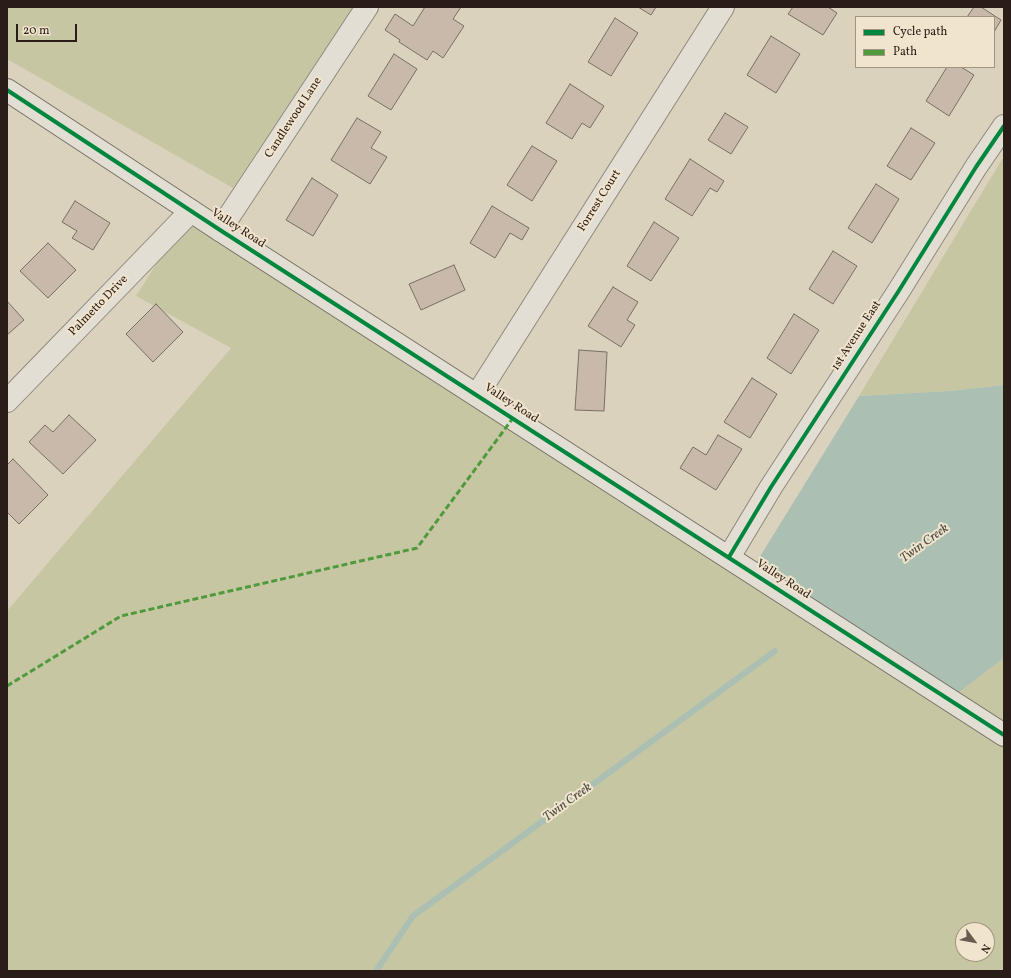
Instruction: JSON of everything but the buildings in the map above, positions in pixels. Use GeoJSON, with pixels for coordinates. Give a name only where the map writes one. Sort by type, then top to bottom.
{"type":"FeatureCollection","features":[{"type":"Feature","properties":{"kind":"street","name":"Candlewood Lane"},"geometry":{"type":"LineString","coordinates":[[220,230],[367,7]]}},
{"type":"Feature","properties":{"kind":"street","name":"Forrest Court"},"geometry":{"type":"LineString","coordinates":[[477,395],[723,7]]}},
{"type":"Feature","properties":{"kind":"street","name":"Valley Road"},"geometry":{"type":"LineString","coordinates":[[7,90],[220,230],[1004,735]]}},
{"type":"Feature","properties":{"kind":"street","name":"1st Avenue East"},"geometry":{"type":"LineString","coordinates":[[729,557],[771,487],[1004,126]]}},
{"type":"Feature","properties":{"kind":"street","name":"Palmetto Drive"},"geometry":{"type":"LineString","coordinates":[[7,401],[191,211]]}},
{"type":"Feature","properties":{"kind":"green space"},"geometry":{"type":"Polygon","coordinates":[[[7,7],[353,7],[233,188],[7,59],[7,7]]]}},
{"type":"Feature","properties":{"kind":"green space"},"geometry":{"type":"Polygon","coordinates":[[[1004,156],[1004,385],[949,391],[859,396],[1004,156]]]}},
{"type":"Feature","properties":{"kind":"green space"},"geometry":{"type":"Polygon","coordinates":[[[192,226],[319,305],[1004,747],[1004,971],[7,971],[7,611],[231,348],[136,296],[159,260],[192,226]]]}},
{"type":"Feature","properties":{"kind":"green space"},"geometry":{"type":"Polygon","coordinates":[[[1004,658],[1004,723],[958,693],[1004,658]]]}},
{"type":"Feature","properties":{"kind":"water"},"geometry":{"type":"Polygon","coordinates":[[[1004,385],[1004,658],[958,693],[756,563],[859,396],[949,391],[1004,385]]]}},
{"type":"Feature","properties":{"kind":"waterway","name":"Twin Creek"},"geometry":{"type":"LineString","coordinates":[[376,971],[413,916],[775,651]]}},
{"type":"Feature","properties":{"kind":"marked path"},"geometry":{"type":"LineString","coordinates":[[7,686],[121,616],[417,548],[513,418]]}},
{"type":"Feature","properties":{"kind":"cycle path"},"geometry":{"type":"LineString","coordinates":[[7,90],[220,230],[1004,735]]}},
{"type":"Feature","properties":{"kind":"cycle path"},"geometry":{"type":"LineString","coordinates":[[729,557],[771,487],[898,292],[976,167],[1004,126]]}}]}
